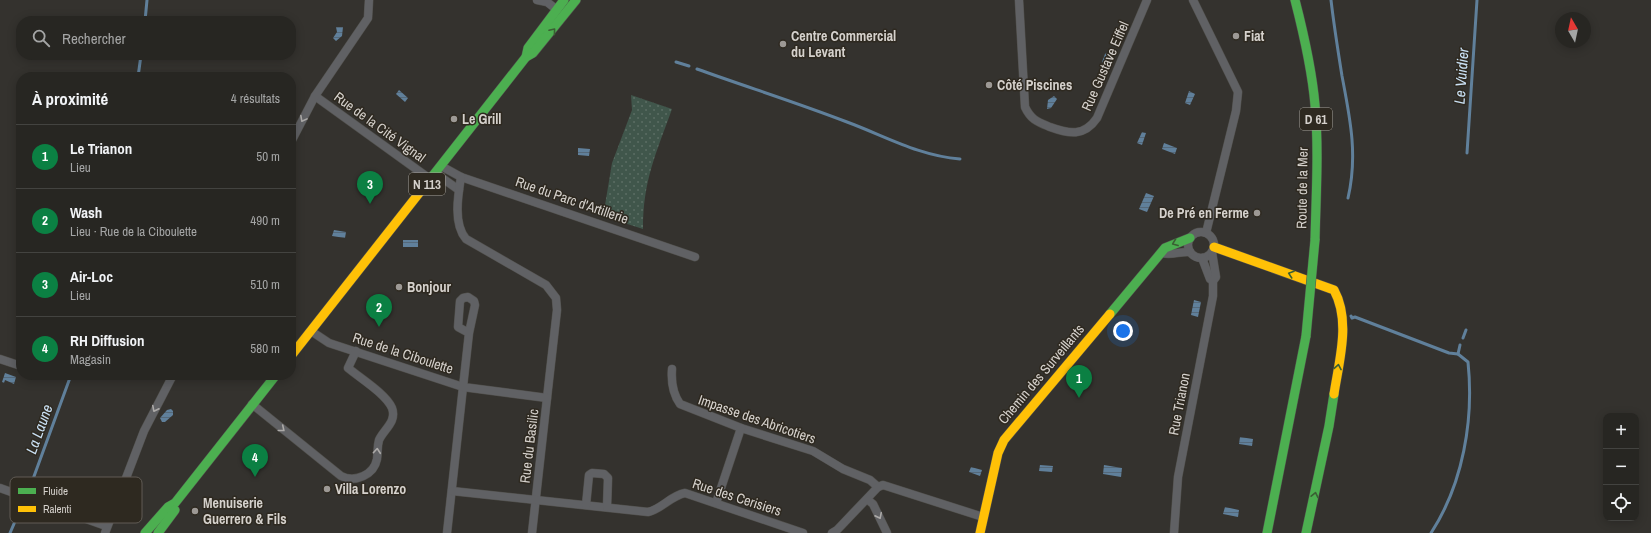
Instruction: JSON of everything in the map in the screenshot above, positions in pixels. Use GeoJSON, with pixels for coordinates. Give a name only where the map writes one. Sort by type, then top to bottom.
{"type":"FeatureCollection","features":[{"type":"Feature","properties":{"kind":"main road","name":"N 113"},"geometry":{"type":"LineString","coordinates":[[526,57],[528,48],[564,0]]}},
{"type":"Feature","properties":{"kind":"main road","name":"N 113"},"geometry":{"type":"LineString","coordinates":[[296,350],[526,57],[533,53],[576,0]]}},
{"type":"Feature","properties":{"kind":"main road","name":"Route de la Mer"},"geometry":{"type":"LineString","coordinates":[[1268,533],[1306,336],[1315,240],[1317,172],[1316,119],[1304,40],[1295,0]]}},
{"type":"Feature","properties":{"kind":"main road","name":"Chemin des Surveillants"},"geometry":{"type":"LineString","coordinates":[[980,533],[998,453],[1004,440],[1168,246],[1190,238]]}},
{"type":"Feature","properties":{"kind":"main road"},"geometry":{"type":"LineString","coordinates":[[1213,249],[1275,268],[1334,290],[1340,301],[1343,319],[1342,348],[1329,426],[1306,533]]}},
{"type":"Feature","properties":{"kind":"main road"},"geometry":{"type":"LineString","coordinates":[[145,533],[168,507],[175,503],[272,380]]}},
{"type":"Feature","properties":{"kind":"main road"},"geometry":{"type":"LineString","coordinates":[[158,533],[176,508],[175,503]]}},
{"type":"Feature","properties":{"kind":"main road"},"geometry":{"type":"LineString","coordinates":[[154,522],[158,533]]}},
{"type":"Feature","properties":{"kind":"street"},"geometry":{"type":"LineString","coordinates":[[296,132],[315,96],[368,18],[369,0]]}},
{"type":"Feature","properties":{"kind":"street"},"geometry":{"type":"LineString","coordinates":[[537,0],[546,2],[556,9]]}},
{"type":"Feature","properties":{"kind":"street","name":"Rue Gustave Eiffel"},"geometry":{"type":"LineString","coordinates":[[1019,0],[1025,107],[1029,116],[1035,121],[1065,133],[1082,131],[1091,126],[1097,118],[1147,0]]}},
{"type":"Feature","properties":{"kind":"street"},"geometry":{"type":"LineString","coordinates":[[1193,0],[1238,92],[1236,111],[1206,233]]}},
{"type":"Feature","properties":{"kind":"street","name":"Rue de la Cité Vignal"},"geometry":{"type":"LineString","coordinates":[[315,96],[435,173]]}},
{"type":"Feature","properties":{"kind":"street"},"geometry":{"type":"LineString","coordinates":[[435,173],[459,190]]}},
{"type":"Feature","properties":{"kind":"street","name":"Rue du Parc d'Artillerie"},"geometry":{"type":"LineString","coordinates":[[435,173],[461,177],[695,257]]}},
{"type":"Feature","properties":{"kind":"street"},"geometry":{"type":"LineString","coordinates":[[461,177],[458,224],[462,234],[466,239],[546,285],[556,298],[557,310],[547,398]]}},
{"type":"Feature","properties":{"kind":"street"},"geometry":{"type":"LineString","coordinates":[[1197,233],[1206,233],[1212,238],[1213,249],[1202,258],[1195,256],[1190,252],[1188,245],[1190,238],[1197,233]]}},
{"type":"Feature","properties":{"kind":"street","name":"Rue Trianon"},"geometry":{"type":"LineString","coordinates":[[1174,533],[1178,477],[1213,296],[1213,281],[1216,277],[1213,249]]}},
{"type":"Feature","properties":{"kind":"street"},"geometry":{"type":"LineString","coordinates":[[1162,253],[1168,255],[1177,252],[1190,252]]}},
{"type":"Feature","properties":{"kind":"street","name":"Rue Trianon"},"geometry":{"type":"LineString","coordinates":[[1202,258],[1210,278],[1213,281]]}},
{"type":"Feature","properties":{"kind":"street","name":"Rue de la Ciboulette"},"geometry":{"type":"LineString","coordinates":[[311,331],[329,343],[463,387],[447,533]]}},
{"type":"Feature","properties":{"kind":"street"},"geometry":{"type":"LineString","coordinates":[[463,387],[469,333]]}},
{"type":"Feature","properties":{"kind":"street"},"geometry":{"type":"LineString","coordinates":[[252,404],[341,476],[354,480],[365,476],[373,469],[377,460],[377,446],[380,438],[390,426],[393,416],[392,408],[387,399],[348,368],[356,351]]}},
{"type":"Feature","properties":{"kind":"street"},"geometry":{"type":"LineString","coordinates":[[0,359],[16,364]]}},
{"type":"Feature","properties":{"kind":"street","name":"Impasse des Abricotiers"},"geometry":{"type":"LineString","coordinates":[[672,370],[671,379],[675,397],[680,404],[740,428],[812,451],[843,469],[870,480],[878,487]]}},
{"type":"Feature","properties":{"kind":"street"},"geometry":{"type":"LineString","coordinates":[[126,477],[144,431],[170,380]]}},
{"type":"Feature","properties":{"kind":"street","name":"Rue du Basilic"},"geometry":{"type":"LineString","coordinates":[[463,387],[547,398],[532,533]]}},
{"type":"Feature","properties":{"kind":"street"},"geometry":{"type":"LineString","coordinates":[[716,503],[740,428]]}},
{"type":"Feature","properties":{"kind":"street"},"geometry":{"type":"LineString","coordinates":[[586,505],[589,475],[592,473],[604,474],[608,478],[607,507]]}},
{"type":"Feature","properties":{"kind":"street"},"geometry":{"type":"LineString","coordinates":[[832,533],[868,500],[878,487],[887,486],[983,517]]}},
{"type":"Feature","properties":{"kind":"street"},"geometry":{"type":"LineString","coordinates":[[0,488],[10,492]]}},
{"type":"Feature","properties":{"kind":"street","name":"Rue des Cerisiers"},"geometry":{"type":"LineString","coordinates":[[452,491],[648,512],[656,510],[676,494],[684,493],[803,533]]}},
{"type":"Feature","properties":{"kind":"street"},"geometry":{"type":"LineString","coordinates":[[868,500],[873,504],[887,533]]}},
{"type":"Feature","properties":{"kind":"street"},"geometry":{"type":"LineString","coordinates":[[88,523],[106,530]]}},
{"type":"Feature","properties":{"kind":"green space"},"geometry":{"type":"Polygon","coordinates":[[[631,95],[672,109],[648,181],[645,196],[643,229],[596,214],[605,205],[612,163],[632,110],[631,95]]]}},
{"type":"Feature","properties":{"kind":"water"},"geometry":{"type":"Polygon","coordinates":[[[336,27],[343,27],[342,36],[336,41],[333,38],[337,32],[336,27]]]}},
{"type":"Feature","properties":{"kind":"water"},"geometry":{"type":"Polygon","coordinates":[[[1108,52],[1111,57],[1111,63],[1106,66],[1102,62],[1105,54],[1108,52]]]}},
{"type":"Feature","properties":{"kind":"water"},"geometry":{"type":"Polygon","coordinates":[[[399,90],[408,98],[405,102],[396,94],[399,90]]]}},
{"type":"Feature","properties":{"kind":"water"},"geometry":{"type":"Polygon","coordinates":[[[1189,91],[1195,94],[1190,105],[1185,103],[1189,91]]]}},
{"type":"Feature","properties":{"kind":"water"},"geometry":{"type":"Polygon","coordinates":[[[1054,96],[1057,99],[1051,108],[1047,109],[1048,100],[1054,96]]]}},
{"type":"Feature","properties":{"kind":"water"},"geometry":{"type":"Polygon","coordinates":[[[1142,132],[1146,133],[1142,145],[1137,143],[1142,132]]]}},
{"type":"Feature","properties":{"kind":"water"},"geometry":{"type":"Polygon","coordinates":[[[1164,143],[1177,148],[1175,154],[1162,149],[1164,143]]]}},
{"type":"Feature","properties":{"kind":"water"},"geometry":{"type":"Polygon","coordinates":[[[578,148],[590,149],[589,156],[578,155],[578,148]]]}},
{"type":"Feature","properties":{"kind":"water"},"geometry":{"type":"Polygon","coordinates":[[[1146,193],[1154,196],[1147,212],[1139,209],[1146,193]]]}},
{"type":"Feature","properties":{"kind":"water"},"geometry":{"type":"Polygon","coordinates":[[[334,230],[346,232],[345,238],[332,236],[334,230]]]}},
{"type":"Feature","properties":{"kind":"water"},"geometry":{"type":"Polygon","coordinates":[[[403,240],[418,240],[418,247],[403,247],[403,240]]]}},
{"type":"Feature","properties":{"kind":"water"},"geometry":{"type":"Polygon","coordinates":[[[1194,300],[1201,302],[1198,317],[1191,315],[1194,300]]]}},
{"type":"Feature","properties":{"kind":"water"},"geometry":{"type":"Polygon","coordinates":[[[5,373],[16,377],[14,384],[5,380],[4,383],[2,382],[5,373]]]}},
{"type":"Feature","properties":{"kind":"water"},"geometry":{"type":"Polygon","coordinates":[[[171,409],[173,411],[173,415],[165,422],[162,422],[160,418],[167,410],[171,409]]]}},
{"type":"Feature","properties":{"kind":"water"},"geometry":{"type":"Polygon","coordinates":[[[1240,437],[1253,439],[1252,446],[1239,444],[1240,437]]]}},
{"type":"Feature","properties":{"kind":"water"},"geometry":{"type":"Polygon","coordinates":[[[1040,465],[1053,466],[1052,472],[1039,471],[1040,465]]]}},
{"type":"Feature","properties":{"kind":"water"},"geometry":{"type":"Polygon","coordinates":[[[1104,465],[1122,468],[1121,477],[1103,474],[1104,465]]]}},
{"type":"Feature","properties":{"kind":"water"},"geometry":{"type":"Polygon","coordinates":[[[971,467],[982,470],[980,476],[969,472],[971,467]]]}},
{"type":"Feature","properties":{"kind":"water"},"geometry":{"type":"Polygon","coordinates":[[[1225,507],[1239,510],[1238,517],[1223,514],[1225,507]]]}},
{"type":"Feature","properties":{"kind":"waterway","name":"La Laune"},"geometry":{"type":"LineString","coordinates":[[145,16],[147,0]]}},
{"type":"Feature","properties":{"kind":"waterway"},"geometry":{"type":"LineString","coordinates":[[1331,0],[1352,137],[1353,152],[1351,182],[1348,198]]}},
{"type":"Feature","properties":{"kind":"waterway","name":"Le Vuidier"},"geometry":{"type":"LineString","coordinates":[[1467,153],[1477,0]]}},
{"type":"Feature","properties":{"kind":"waterway","name":"La Laune"},"geometry":{"type":"LineString","coordinates":[[139,72],[140,60]]}},
{"type":"Feature","properties":{"kind":"waterway"},"geometry":{"type":"LineString","coordinates":[[676,62],[689,66]]}},
{"type":"Feature","properties":{"kind":"waterway"},"geometry":{"type":"LineString","coordinates":[[697,69],[829,115],[916,150],[960,159]]}},
{"type":"Feature","properties":{"kind":"waterway"},"geometry":{"type":"LineString","coordinates":[[1351,316],[1352,318],[1355,317],[1449,353],[1458,354],[1468,362],[1469,406],[1464,451],[1451,494],[1431,533]]}},
{"type":"Feature","properties":{"kind":"waterway"},"geometry":{"type":"LineString","coordinates":[[1463,338],[1466,330]]}},
{"type":"Feature","properties":{"kind":"waterway","name":"Le Vuidier"},"geometry":{"type":"LineString","coordinates":[[1458,354],[1460,345]]}},
{"type":"Feature","properties":{"kind":"waterway","name":"La Laune"},"geometry":{"type":"LineString","coordinates":[[34,477],[69,380]]}},
{"type":"Feature","properties":{"kind":"waterway","name":"La Laune"},"geometry":{"type":"LineString","coordinates":[[10,533],[14,523]]}},
{"type":"Feature","properties":{"kind":"traffic: fast"},"geometry":{"type":"LineString","coordinates":[[526,57],[528,48],[564,0]]}},
{"type":"Feature","properties":{"kind":"traffic: fast"},"geometry":{"type":"LineString","coordinates":[[420,192],[526,57],[533,53],[576,0]]}},
{"type":"Feature","properties":{"kind":"traffic: fast"},"geometry":{"type":"LineString","coordinates":[[1295,0],[1307,52],[1315,105],[1317,156],[1315,240]]}},
{"type":"Feature","properties":{"kind":"traffic: fast"},"geometry":{"type":"LineString","coordinates":[[1110,314],[1165,248],[1190,238]]}},
{"type":"Feature","properties":{"kind":"traffic: fast"},"geometry":{"type":"LineString","coordinates":[[1306,336],[1315,240]]}},
{"type":"Feature","properties":{"kind":"traffic: fast"},"geometry":{"type":"LineString","coordinates":[[1267,533],[1306,336]]}},
{"type":"Feature","properties":{"kind":"traffic: fast"},"geometry":{"type":"LineString","coordinates":[[145,533],[168,507],[175,503],[272,380]]}},
{"type":"Feature","properties":{"kind":"traffic: fast"},"geometry":{"type":"LineString","coordinates":[[1306,533],[1329,426],[1334,394]]}},
{"type":"Feature","properties":{"kind":"traffic: fast"},"geometry":{"type":"LineString","coordinates":[[158,533],[175,510]]}},
{"type":"Feature","properties":{"kind":"traffic: slow"},"geometry":{"type":"LineString","coordinates":[[296,350],[420,192]]}},
{"type":"Feature","properties":{"kind":"traffic: slow"},"geometry":{"type":"LineString","coordinates":[[1214,247],[1334,290],[1339,302],[1343,328],[1341,355],[1334,394]]}},
{"type":"Feature","properties":{"kind":"traffic: slow"},"geometry":{"type":"LineString","coordinates":[[980,533],[998,453],[1004,440],[1110,314]]}},
{"type":"Feature","properties":{"kind":"place","name":"Fiat"},"geometry":{"type":"Point","coordinates":[1236,36]}},
{"type":"Feature","properties":{"kind":"place","name":"Centre Commercial du Levant"},"geometry":{"type":"Point","coordinates":[783,44]}},
{"type":"Feature","properties":{"kind":"place","name":"Côté Piscines"},"geometry":{"type":"Point","coordinates":[989,85]}},
{"type":"Feature","properties":{"kind":"place","name":"Le Grill"},"geometry":{"type":"Point","coordinates":[454,119]}},
{"type":"Feature","properties":{"kind":"place","name":"Air-Loc"},"geometry":{"type":"Point","coordinates":[370,204]}},
{"type":"Feature","properties":{"kind":"place","name":"De Pré en Ferme"},"geometry":{"type":"Point","coordinates":[1257,213]}},
{"type":"Feature","properties":{"kind":"place","name":"Bonjour"},"geometry":{"type":"Point","coordinates":[399,287]}},
{"type":"Feature","properties":{"kind":"place","name":"Wash"},"geometry":{"type":"Point","coordinates":[379,327]}},
{"type":"Feature","properties":{"kind":"place","name":"Le Trianon"},"geometry":{"type":"Point","coordinates":[1079,398]}},
{"type":"Feature","properties":{"kind":"place","name":"RH Diffusion"},"geometry":{"type":"Point","coordinates":[255,477]}},
{"type":"Feature","properties":{"kind":"place","name":"Villa Lorenzo"},"geometry":{"type":"Point","coordinates":[327,489]}},
{"type":"Feature","properties":{"kind":"place","name":"Menuiserie Guerrero & Fils"},"geometry":{"type":"Point","coordinates":[195,511]}}]}
